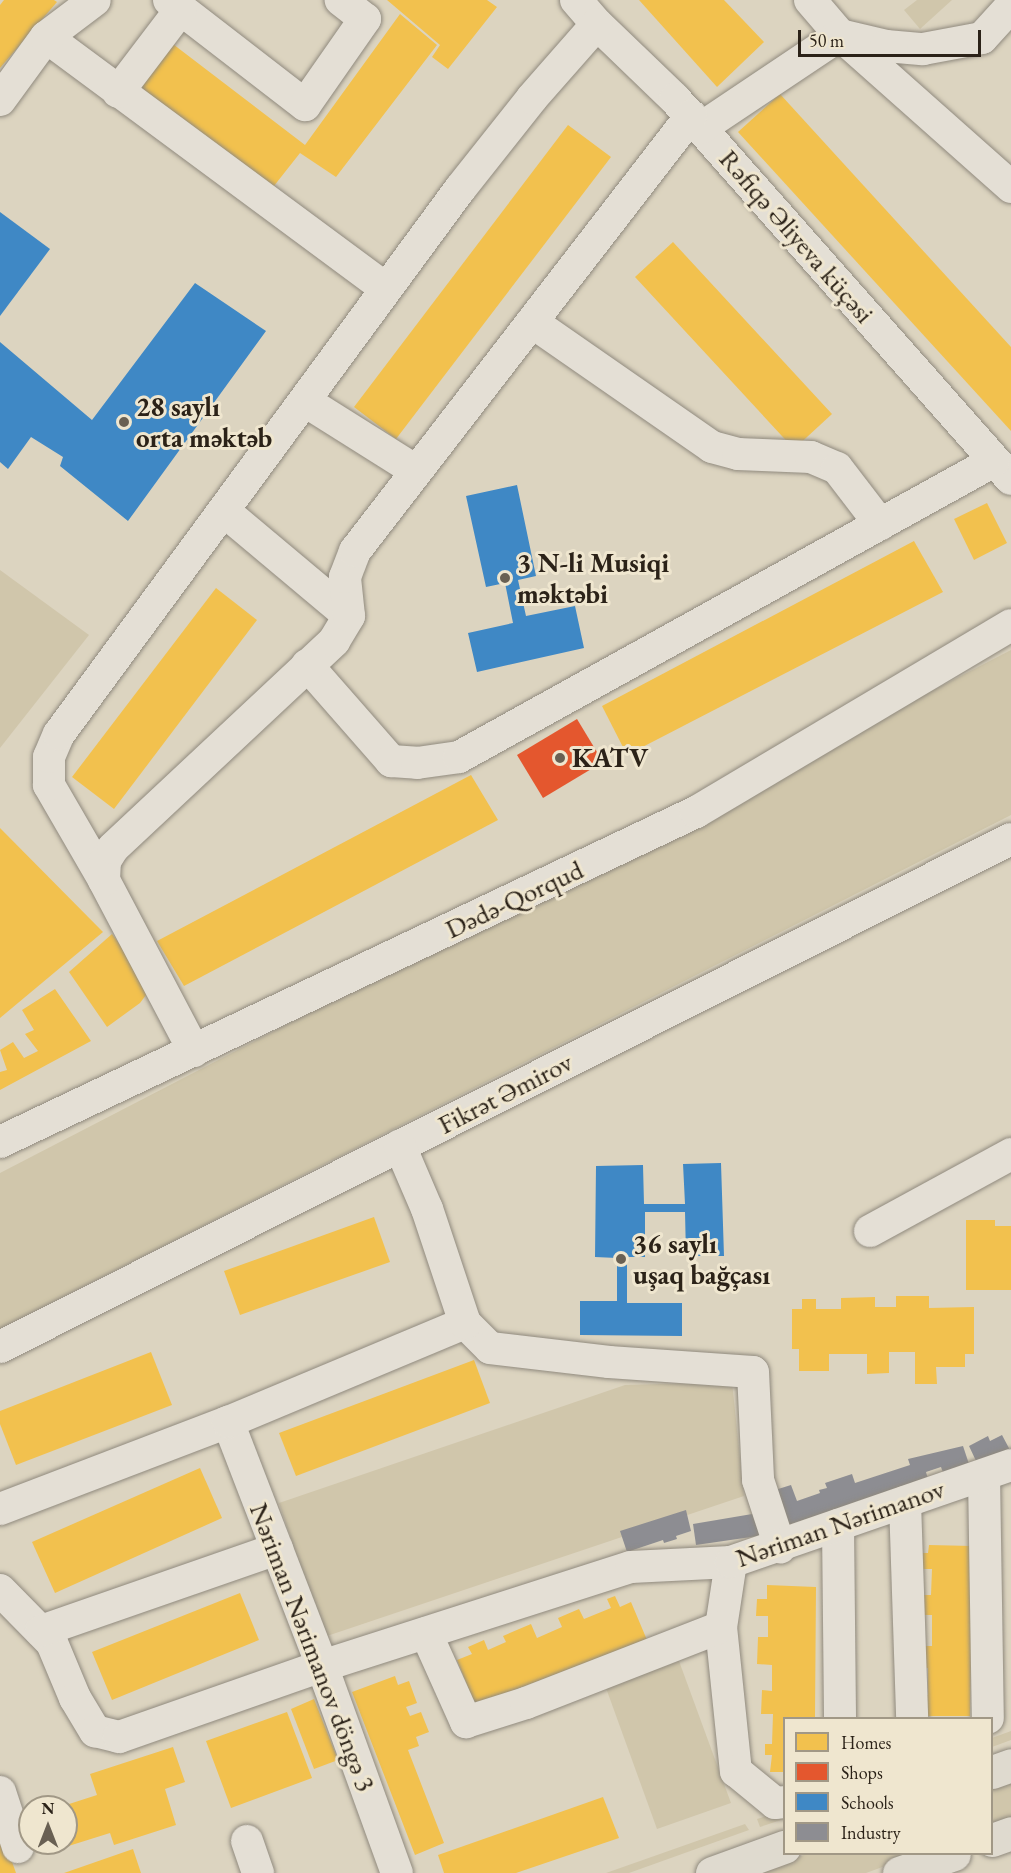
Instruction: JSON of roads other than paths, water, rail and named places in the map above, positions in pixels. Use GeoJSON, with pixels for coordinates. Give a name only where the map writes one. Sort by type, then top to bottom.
{"type":"FeatureCollection","features":[{"type":"Feature","properties":{"kind":"main road"},"geometry":{"type":"LineString","coordinates":[[993,1772],[1011,1765]]}},
{"type":"Feature","properties":{"kind":"main road"},"geometry":{"type":"LineString","coordinates":[[993,1840],[1011,1833]]}},
{"type":"Feature","properties":{"kind":"main road"},"geometry":{"type":"LineString","coordinates":[[712,1873],[783,1847]]}},
{"type":"Feature","properties":{"kind":"main road"},"geometry":{"type":"LineString","coordinates":[[899,1873],[951,1855]]}},
{"type":"Feature","properties":{"kind":"street"},"geometry":{"type":"LineString","coordinates":[[118,92],[175,5],[305,105],[365,20],[341,0]]}},
{"type":"Feature","properties":{"kind":"street","name":"Rəfiqə Əliyeva küçəsi"},"geometry":{"type":"LineString","coordinates":[[576,0],[597,24],[696,122],[1003,470]]}},
{"type":"Feature","properties":{"kind":"street"},"geometry":{"type":"LineString","coordinates":[[810,0],[840,35],[1011,187]]}},
{"type":"Feature","properties":{"kind":"street"},"geometry":{"type":"LineString","coordinates":[[0,100],[46,37],[92,1]]}},
{"type":"Feature","properties":{"kind":"street"},"geometry":{"type":"LineString","coordinates":[[104,880],[105,861],[113,848],[334,641],[349,616],[345,577],[355,551],[532,322],[696,122],[840,35],[886,46],[923,49],[982,38],[1011,6]]}},
{"type":"Feature","properties":{"kind":"street"},"geometry":{"type":"LineString","coordinates":[[194,1051],[104,880],[49,785],[49,757],[59,734],[386,288],[532,98],[597,24]]}},
{"type":"Feature","properties":{"kind":"street"},"geometry":{"type":"LineString","coordinates":[[46,37],[386,288]]}},
{"type":"Feature","properties":{"kind":"street"},"geometry":{"type":"LineString","coordinates":[[532,322],[712,447],[738,454],[811,457],[837,468],[880,524]]}},
{"type":"Feature","properties":{"kind":"street"},"geometry":{"type":"LineString","coordinates":[[305,401],[416,471]]}},
{"type":"Feature","properties":{"kind":"street"},"geometry":{"type":"LineString","coordinates":[[307,665],[391,761],[417,764],[459,757],[880,524],[1003,470]]}},
{"type":"Feature","properties":{"kind":"street"},"geometry":{"type":"LineString","coordinates":[[224,511],[349,616]]}},
{"type":"Feature","properties":{"kind":"street","name":"Dədə-Qorqud"},"geometry":{"type":"LineString","coordinates":[[0,1142],[696,812],[1011,625]]}},
{"type":"Feature","properties":{"kind":"street","name":"Fikrət Əmirov"},"geometry":{"type":"LineString","coordinates":[[0,1347],[1011,840]]}},
{"type":"Feature","properties":{"kind":"street"},"geometry":{"type":"LineString","coordinates":[[400,1146],[427,1209],[465,1323],[490,1348],[609,1362],[753,1372],[758,1479],[780,1547]]}},
{"type":"Feature","properties":{"kind":"street"},"geometry":{"type":"LineString","coordinates":[[870,1231],[1011,1154]]}},
{"type":"Feature","properties":{"kind":"street"},"geometry":{"type":"LineString","coordinates":[[0,1509],[228,1422],[465,1323]]}},
{"type":"Feature","properties":{"kind":"street","name":"Nəriman Nərimanov döngə 3"},"geometry":{"type":"LineString","coordinates":[[228,1422],[322,1666],[398,1873]]}},
{"type":"Feature","properties":{"kind":"street"},"geometry":{"type":"LineString","coordinates":[[988,1717],[997,1470]]}},
{"type":"Feature","properties":{"kind":"street","name":"Nəriman Nərimanov"},"geometry":{"type":"LineString","coordinates":[[0,1590],[52,1643],[75,1698],[95,1731],[119,1737],[322,1666],[631,1567],[731,1562],[780,1547],[997,1470]]}},
{"type":"Feature","properties":{"kind":"street"},"geometry":{"type":"LineString","coordinates":[[905,1502],[912,1717]]}},
{"type":"Feature","properties":{"kind":"street"},"geometry":{"type":"LineString","coordinates":[[837,1525],[840,1717]]}},
{"type":"Feature","properties":{"kind":"street"},"geometry":{"type":"LineString","coordinates":[[41,1631],[277,1549]]}},
{"type":"Feature","properties":{"kind":"street"},"geometry":{"type":"LineString","coordinates":[[731,1562],[721,1627],[736,1771],[775,1803],[783,1802]]}},
{"type":"Feature","properties":{"kind":"street"},"geometry":{"type":"LineString","coordinates":[[426,1633],[466,1722],[526,1703],[721,1627]]}},
{"type":"Feature","properties":{"kind":"street"},"geometry":{"type":"LineString","coordinates":[[993,1732],[1011,1725]]}},
{"type":"Feature","properties":{"kind":"street"},"geometry":{"type":"LineString","coordinates":[[0,1792],[18,1847]]}},
{"type":"Feature","properties":{"kind":"street"},"geometry":{"type":"LineString","coordinates":[[247,1841],[258,1873]]}},
{"type":"Feature","properties":{"kind":"place","name":"28 saylı orta məktəb"},"geometry":{"type":"Point","coordinates":[124,422]}},
{"type":"Feature","properties":{"kind":"place","name":"3 N-li Musiqi məktəbi"},"geometry":{"type":"Point","coordinates":[505,578]}},
{"type":"Feature","properties":{"kind":"place","name":"KATV"},"geometry":{"type":"Point","coordinates":[560,758]}},
{"type":"Feature","properties":{"kind":"place","name":"36 saylı uşaq bağçası"},"geometry":{"type":"Point","coordinates":[621,1259]}}]}
